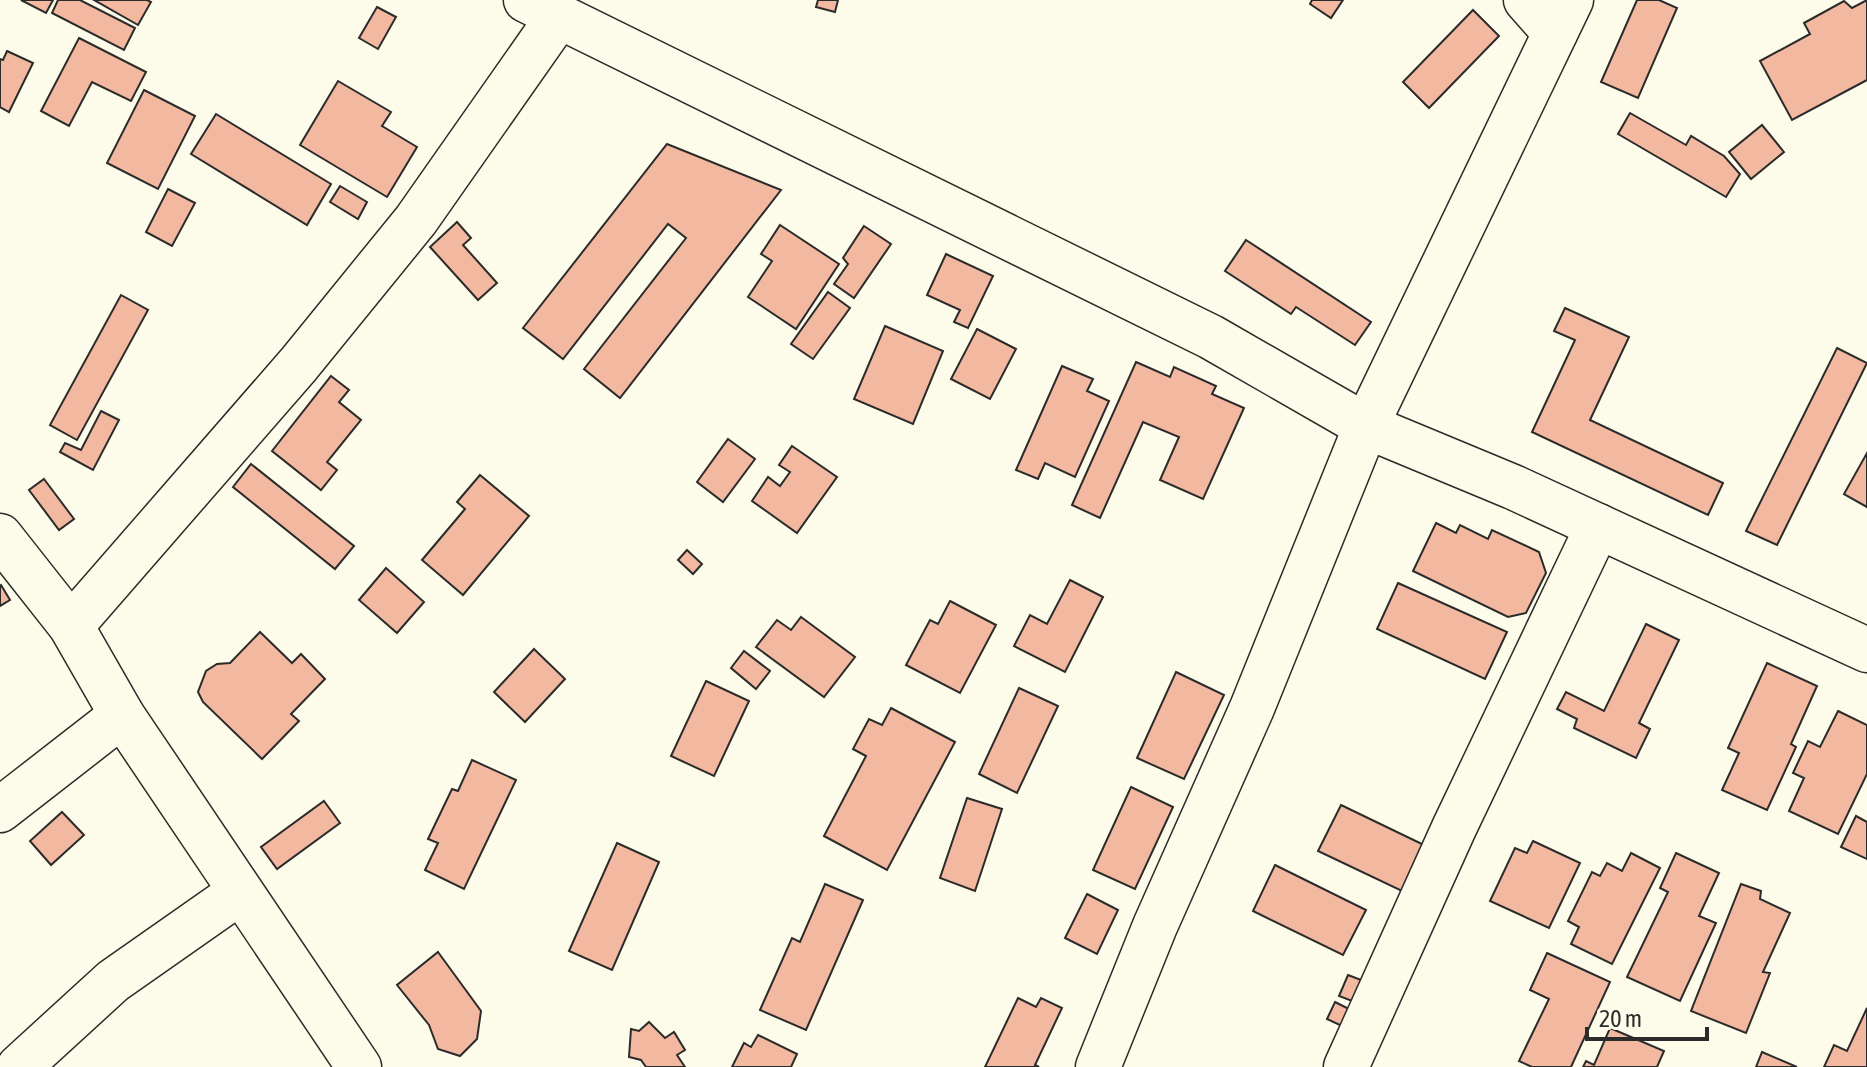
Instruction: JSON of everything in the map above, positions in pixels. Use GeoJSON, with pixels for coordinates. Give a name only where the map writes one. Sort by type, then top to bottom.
{"type":"FeatureCollection","features":[{"type":"Feature","properties":{"kind":"street"},"geometry":{"type":"LineString","coordinates":[[1098,1067],[1155,926],[1258,695],[1366,426],[1563,17],[1526,0]]}},
{"type":"Feature","properties":{"kind":"street"},"geometry":{"type":"LineString","coordinates":[[71,626],[299,364],[416,220],[542,8],[1211,337],[1366,426],[1598,526],[1867,650]]}},
{"type":"Feature","properties":{"kind":"street"},"geometry":{"type":"LineString","coordinates":[[1346,1067],[1454,828],[1598,526]]}},
{"type":"Feature","properties":{"kind":"street"},"geometry":{"type":"LineString","coordinates":[[0,536],[71,626],[122,715],[359,1067]]}},
{"type":"Feature","properties":{"kind":"street"},"geometry":{"type":"LineString","coordinates":[[0,810],[122,715]]}},
{"type":"Feature","properties":{"kind":"street"},"geometry":{"type":"LineString","coordinates":[[19,1067],[113,981],[240,892]]}},
{"type":"Feature","properties":{"kind":"building"},"geometry":{"type":"Polygon","coordinates":[[[21,0],[53,0],[46,13],[21,0]]]}},
{"type":"Feature","properties":{"kind":"building"},"geometry":{"type":"Polygon","coordinates":[[[58,0],[80,0],[135,28],[124,50],[52,13],[58,0]]]}},
{"type":"Feature","properties":{"kind":"building"},"geometry":{"type":"Polygon","coordinates":[[[94,0],[147,0],[151,2],[138,25],[94,0]]]}},
{"type":"Feature","properties":{"kind":"building"},"geometry":{"type":"Polygon","coordinates":[[[818,0],[838,0],[835,12],[816,7],[818,0]]]}},
{"type":"Feature","properties":{"kind":"building"},"geometry":{"type":"Polygon","coordinates":[[[1312,0],[1343,0],[1331,18],[1310,4],[1312,0]]]}},
{"type":"Feature","properties":{"kind":"building"},"geometry":{"type":"Polygon","coordinates":[[[1637,0],[1659,0],[1677,8],[1638,98],[1601,82],[1637,0]]]}},
{"type":"Feature","properties":{"kind":"building"},"geometry":{"type":"Polygon","coordinates":[[[1867,0],[1867,80],[1792,120],[1760,61],[1810,34],[1804,23],[1844,1],[1852,8],[1867,0]]]}},
{"type":"Feature","properties":{"kind":"building"},"geometry":{"type":"Polygon","coordinates":[[[377,7],[396,17],[378,49],[359,38],[377,7]]]}},
{"type":"Feature","properties":{"kind":"building"},"geometry":{"type":"Polygon","coordinates":[[[1473,10],[1499,36],[1429,108],[1403,82],[1473,10]]]}},
{"type":"Feature","properties":{"kind":"building"},"geometry":{"type":"Polygon","coordinates":[[[79,38],[146,72],[131,101],[92,82],[69,126],[41,111],[79,38]]]}},
{"type":"Feature","properties":{"kind":"building"},"geometry":{"type":"Polygon","coordinates":[[[7,51],[33,63],[9,112],[0,107],[0,59],[3,60],[7,51]]]}},
{"type":"Feature","properties":{"kind":"building"},"geometry":{"type":"Polygon","coordinates":[[[338,81],[391,112],[382,126],[417,147],[387,197],[300,145],[338,81]]]}},
{"type":"Feature","properties":{"kind":"building"},"geometry":{"type":"Polygon","coordinates":[[[144,90],[195,116],[158,189],[107,163],[144,90]]]}},
{"type":"Feature","properties":{"kind":"building"},"geometry":{"type":"Polygon","coordinates":[[[1630,113],[1686,145],[1691,136],[1724,156],[1740,174],[1726,197],[1618,134],[1630,113]]]}},
{"type":"Feature","properties":{"kind":"building"},"geometry":{"type":"Polygon","coordinates":[[[216,114],[331,184],[307,225],[191,154],[216,114]]]}},
{"type":"Feature","properties":{"kind":"building"},"geometry":{"type":"Polygon","coordinates":[[[1762,125],[1784,152],[1751,179],[1729,152],[1762,125]]]}},
{"type":"Feature","properties":{"kind":"building"},"geometry":{"type":"Polygon","coordinates":[[[667,144],[781,190],[620,398],[584,369],[686,238],[668,224],[563,359],[523,328],[667,144]]]}},
{"type":"Feature","properties":{"kind":"building"},"geometry":{"type":"Polygon","coordinates":[[[340,186],[367,202],[358,219],[330,202],[340,186]]]}},
{"type":"Feature","properties":{"kind":"building"},"geometry":{"type":"Polygon","coordinates":[[[168,189],[195,203],[172,246],[146,232],[168,189]]]}},
{"type":"Feature","properties":{"kind":"building"},"geometry":{"type":"Polygon","coordinates":[[[457,222],[471,238],[463,245],[497,283],[478,300],[430,247],[457,222]]]}},
{"type":"Feature","properties":{"kind":"building"},"geometry":{"type":"Polygon","coordinates":[[[780,225],[839,264],[796,329],[748,297],[772,261],[761,254],[780,225]]]}},
{"type":"Feature","properties":{"kind":"building"},"geometry":{"type":"Polygon","coordinates":[[[864,226],[891,244],[854,298],[834,284],[848,264],[843,258],[864,226]]]}},
{"type":"Feature","properties":{"kind":"building"},"geometry":{"type":"Polygon","coordinates":[[[1246,240],[1371,322],[1355,345],[1296,307],[1291,314],[1225,271],[1246,240]]]}},
{"type":"Feature","properties":{"kind":"building"},"geometry":{"type":"Polygon","coordinates":[[[946,254],[993,276],[968,328],[954,322],[960,310],[927,295],[946,254]]]}},
{"type":"Feature","properties":{"kind":"building"},"geometry":{"type":"Polygon","coordinates":[[[828,292],[850,308],[813,359],[791,344],[828,292]]]}},
{"type":"Feature","properties":{"kind":"building"},"geometry":{"type":"Polygon","coordinates":[[[121,295],[148,310],[77,440],[50,425],[121,295]]]}},
{"type":"Feature","properties":{"kind":"building"},"geometry":{"type":"Polygon","coordinates":[[[1565,308],[1629,337],[1590,420],[1723,483],[1708,515],[1532,432],[1575,340],[1554,331],[1565,308]]]}},
{"type":"Feature","properties":{"kind":"building"},"geometry":{"type":"Polygon","coordinates":[[[885,326],[943,351],[913,424],[854,399],[885,326]]]}},
{"type":"Feature","properties":{"kind":"building"},"geometry":{"type":"Polygon","coordinates":[[[977,329],[1016,349],[990,399],[951,379],[977,329]]]}},
{"type":"Feature","properties":{"kind":"building"},"geometry":{"type":"Polygon","coordinates":[[[1837,348],[1867,363],[1777,545],[1746,531],[1837,348]]]}},
{"type":"Feature","properties":{"kind":"building"},"geometry":{"type":"Polygon","coordinates":[[[1136,362],[1170,377],[1174,367],[1216,386],[1212,394],[1244,408],[1203,499],[1160,480],[1179,437],[1143,422],[1100,518],[1072,505],[1136,362]]]}},
{"type":"Feature","properties":{"kind":"building"},"geometry":{"type":"Polygon","coordinates":[[[1062,366],[1093,379],[1087,391],[1109,401],[1075,477],[1045,463],[1038,479],[1016,470],[1062,366]]]}},
{"type":"Feature","properties":{"kind":"building"},"geometry":{"type":"Polygon","coordinates":[[[331,376],[349,390],[339,402],[361,420],[327,462],[337,470],[321,490],[272,451],[331,376]]]}},
{"type":"Feature","properties":{"kind":"building"},"geometry":{"type":"Polygon","coordinates":[[[101,411],[119,420],[93,470],[60,452],[65,443],[81,450],[101,411]]]}},
{"type":"Feature","properties":{"kind":"building"},"geometry":{"type":"Polygon","coordinates":[[[728,439],[755,459],[723,502],[697,482],[728,439]]]}},
{"type":"Feature","properties":{"kind":"building"},"geometry":{"type":"Polygon","coordinates":[[[792,446],[837,477],[797,533],[752,501],[768,477],[780,486],[790,472],[779,465],[792,446]]]}},
{"type":"Feature","properties":{"kind":"building"},"geometry":{"type":"Polygon","coordinates":[[[1867,453],[1867,507],[1844,494],[1867,453]]]}},
{"type":"Feature","properties":{"kind":"building"},"geometry":{"type":"Polygon","coordinates":[[[251,464],[354,546],[335,569],[233,487],[251,464]]]}},
{"type":"Feature","properties":{"kind":"building"},"geometry":{"type":"Polygon","coordinates":[[[480,475],[529,516],[463,595],[422,560],[465,509],[457,502],[480,475]]]}},
{"type":"Feature","properties":{"kind":"building"},"geometry":{"type":"Polygon","coordinates":[[[44,479],[74,519],[59,530],[29,490],[44,479]]]}},
{"type":"Feature","properties":{"kind":"building"},"geometry":{"type":"Polygon","coordinates":[[[1436,523],[1456,533],[1460,525],[1488,539],[1492,530],[1539,552],[1546,573],[1526,613],[1508,617],[1413,571],[1436,523]]]}},
{"type":"Feature","properties":{"kind":"building"},"geometry":{"type":"Polygon","coordinates":[[[687,550],[702,564],[693,574],[678,560],[687,550]]]}},
{"type":"Feature","properties":{"kind":"building"},"geometry":{"type":"Polygon","coordinates":[[[386,568],[424,602],[397,633],[359,600],[386,568]]]}},
{"type":"Feature","properties":{"kind":"building"},"geometry":{"type":"Polygon","coordinates":[[[1070,580],[1103,597],[1065,672],[1014,646],[1030,615],[1047,624],[1070,580]]]}},
{"type":"Feature","properties":{"kind":"building"},"geometry":{"type":"Polygon","coordinates":[[[1398,583],[1507,632],[1485,679],[1377,629],[1398,583]]]}},
{"type":"Feature","properties":{"kind":"building"},"geometry":{"type":"Polygon","coordinates":[[[0,586],[10,600],[0,606],[0,586]]]}},
{"type":"Feature","properties":{"kind":"building"},"geometry":{"type":"Polygon","coordinates":[[[950,601],[996,625],[960,693],[906,665],[930,620],[938,624],[950,601]]]}},
{"type":"Feature","properties":{"kind":"building"},"geometry":{"type":"Polygon","coordinates":[[[801,617],[855,657],[824,697],[756,647],[777,620],[791,630],[801,617]]]}},
{"type":"Feature","properties":{"kind":"building"},"geometry":{"type":"Polygon","coordinates":[[[1646,624],[1679,640],[1639,723],[1650,729],[1636,758],[1574,728],[1577,719],[1557,709],[1566,692],[1604,711],[1646,624]]]}},
{"type":"Feature","properties":{"kind":"building"},"geometry":{"type":"Polygon","coordinates":[[[260,632],[292,663],[301,654],[325,679],[291,714],[299,721],[262,759],[203,702],[198,692],[206,671],[217,664],[230,663],[260,632]]]}},
{"type":"Feature","properties":{"kind":"building"},"geometry":{"type":"Polygon","coordinates":[[[534,649],[565,679],[525,722],[494,692],[534,649]]]}},
{"type":"Feature","properties":{"kind":"building"},"geometry":{"type":"Polygon","coordinates":[[[744,651],[770,671],[756,689],[731,668],[744,651]]]}},
{"type":"Feature","properties":{"kind":"building"},"geometry":{"type":"Polygon","coordinates":[[[1767,663],[1817,686],[1791,744],[1796,747],[1767,810],[1722,790],[1739,753],[1728,748],[1767,663]]]}},
{"type":"Feature","properties":{"kind":"building"},"geometry":{"type":"Polygon","coordinates":[[[1176,672],[1224,695],[1184,779],[1137,758],[1176,672]]]}},
{"type":"Feature","properties":{"kind":"building"},"geometry":{"type":"Polygon","coordinates":[[[706,681],[749,701],[714,776],[671,756],[706,681]]]}},
{"type":"Feature","properties":{"kind":"building"},"geometry":{"type":"Polygon","coordinates":[[[1019,688],[1058,706],[1017,793],[979,774],[1019,688]]]}},
{"type":"Feature","properties":{"kind":"building"},"geometry":{"type":"Polygon","coordinates":[[[891,708],[955,742],[887,870],[824,836],[866,756],[853,749],[869,719],[882,725],[891,708]]]}},
{"type":"Feature","properties":{"kind":"building"},"geometry":{"type":"Polygon","coordinates":[[[1838,711],[1867,725],[1867,774],[1838,834],[1789,811],[1804,778],[1793,773],[1808,741],[1820,747],[1838,711]]]}},
{"type":"Feature","properties":{"kind":"building"},"geometry":{"type":"Polygon","coordinates":[[[472,760],[516,780],[464,889],[425,870],[438,843],[428,839],[452,789],[458,791],[472,760]]]}},
{"type":"Feature","properties":{"kind":"building"},"geometry":{"type":"Polygon","coordinates":[[[1131,787],[1173,807],[1135,889],[1093,870],[1131,787]]]}},
{"type":"Feature","properties":{"kind":"building"},"geometry":{"type":"Polygon","coordinates":[[[967,798],[1002,809],[975,891],[940,878],[967,798]]]}},
{"type":"Feature","properties":{"kind":"building"},"geometry":{"type":"Polygon","coordinates":[[[324,801],[340,823],[277,869],[261,847],[324,801]]]}},
{"type":"Feature","properties":{"kind":"building"},"geometry":{"type":"Polygon","coordinates":[[[1341,805],[1424,845],[1402,891],[1318,851],[1341,805]]]}},
{"type":"Feature","properties":{"kind":"building"},"geometry":{"type":"Polygon","coordinates":[[[62,812],[84,835],[51,865],[30,841],[62,812]]]}},
{"type":"Feature","properties":{"kind":"building"},"geometry":{"type":"Polygon","coordinates":[[[1856,816],[1867,822],[1867,859],[1841,847],[1856,816]]]}},
{"type":"Feature","properties":{"kind":"building"},"geometry":{"type":"Polygon","coordinates":[[[1533,841],[1580,863],[1549,928],[1490,901],[1515,848],[1527,853],[1533,841]]]}},
{"type":"Feature","properties":{"kind":"building"},"geometry":{"type":"Polygon","coordinates":[[[617,843],[659,862],[612,970],[569,951],[617,843]]]}},
{"type":"Feature","properties":{"kind":"building"},"geometry":{"type":"Polygon","coordinates":[[[1631,853],[1660,868],[1612,964],[1571,944],[1579,927],[1568,921],[1592,872],[1600,876],[1607,863],[1622,871],[1631,853]]]}},
{"type":"Feature","properties":{"kind":"building"},"geometry":{"type":"Polygon","coordinates":[[[1676,853],[1719,873],[1699,916],[1716,923],[1680,1001],[1627,977],[1668,892],[1660,888],[1676,853]]]}},
{"type":"Feature","properties":{"kind":"building"},"geometry":{"type":"Polygon","coordinates":[[[1275,865],[1366,910],[1343,955],[1253,911],[1275,865]]]}},
{"type":"Feature","properties":{"kind":"building"},"geometry":{"type":"Polygon","coordinates":[[[825,884],[863,900],[806,1030],[760,1010],[792,938],[800,942],[825,884]]]}},
{"type":"Feature","properties":{"kind":"building"},"geometry":{"type":"Polygon","coordinates":[[[1741,884],[1761,891],[1760,899],[1790,913],[1763,972],[1770,973],[1746,1033],[1691,1011],[1741,884]]]}},
{"type":"Feature","properties":{"kind":"building"},"geometry":{"type":"Polygon","coordinates":[[[1087,894],[1118,910],[1097,954],[1065,938],[1087,894]]]}},
{"type":"Feature","properties":{"kind":"building"},"geometry":{"type":"Polygon","coordinates":[[[438,952],[481,1011],[477,1039],[460,1056],[438,1049],[429,1025],[397,985],[438,952]]]}},
{"type":"Feature","properties":{"kind":"building"},"geometry":{"type":"Polygon","coordinates":[[[1547,953],[1610,982],[1571,1067],[1532,1067],[1519,1061],[1549,999],[1530,990],[1547,953]]]}},
{"type":"Feature","properties":{"kind":"building"},"geometry":{"type":"Polygon","coordinates":[[[1348,975],[1369,983],[1360,1004],[1339,996],[1348,975]]]}},
{"type":"Feature","properties":{"kind":"building"},"geometry":{"type":"Polygon","coordinates":[[[1018,998],[1036,1007],[1041,998],[1062,1008],[1035,1065],[1039,1067],[985,1067],[1018,998]]]}},
{"type":"Feature","properties":{"kind":"building"},"geometry":{"type":"Polygon","coordinates":[[[1335,1002],[1353,1011],[1344,1027],[1327,1019],[1335,1002]]]}},
{"type":"Feature","properties":{"kind":"building"},"geometry":{"type":"Polygon","coordinates":[[[1867,1008],[1867,1067],[1824,1067],[1834,1045],[1847,1051],[1867,1008]]]}},
{"type":"Feature","properties":{"kind":"building"},"geometry":{"type":"Polygon","coordinates":[[[649,1022],[665,1038],[674,1032],[685,1050],[677,1055],[685,1067],[646,1067],[641,1060],[629,1057],[631,1029],[639,1031],[649,1022]]]}},
{"type":"Feature","properties":{"kind":"building"},"geometry":{"type":"Polygon","coordinates":[[[1610,1028],[1664,1051],[1657,1067],[1583,1067],[1586,1061],[1594,1065],[1610,1028]]]}},
{"type":"Feature","properties":{"kind":"building"},"geometry":{"type":"Polygon","coordinates":[[[758,1035],[797,1054],[791,1067],[732,1067],[744,1043],[751,1047],[758,1035]]]}},
{"type":"Feature","properties":{"kind":"building"},"geometry":{"type":"Polygon","coordinates":[[[1762,1052],[1797,1067],[1756,1067],[1762,1052]]]}}]}
